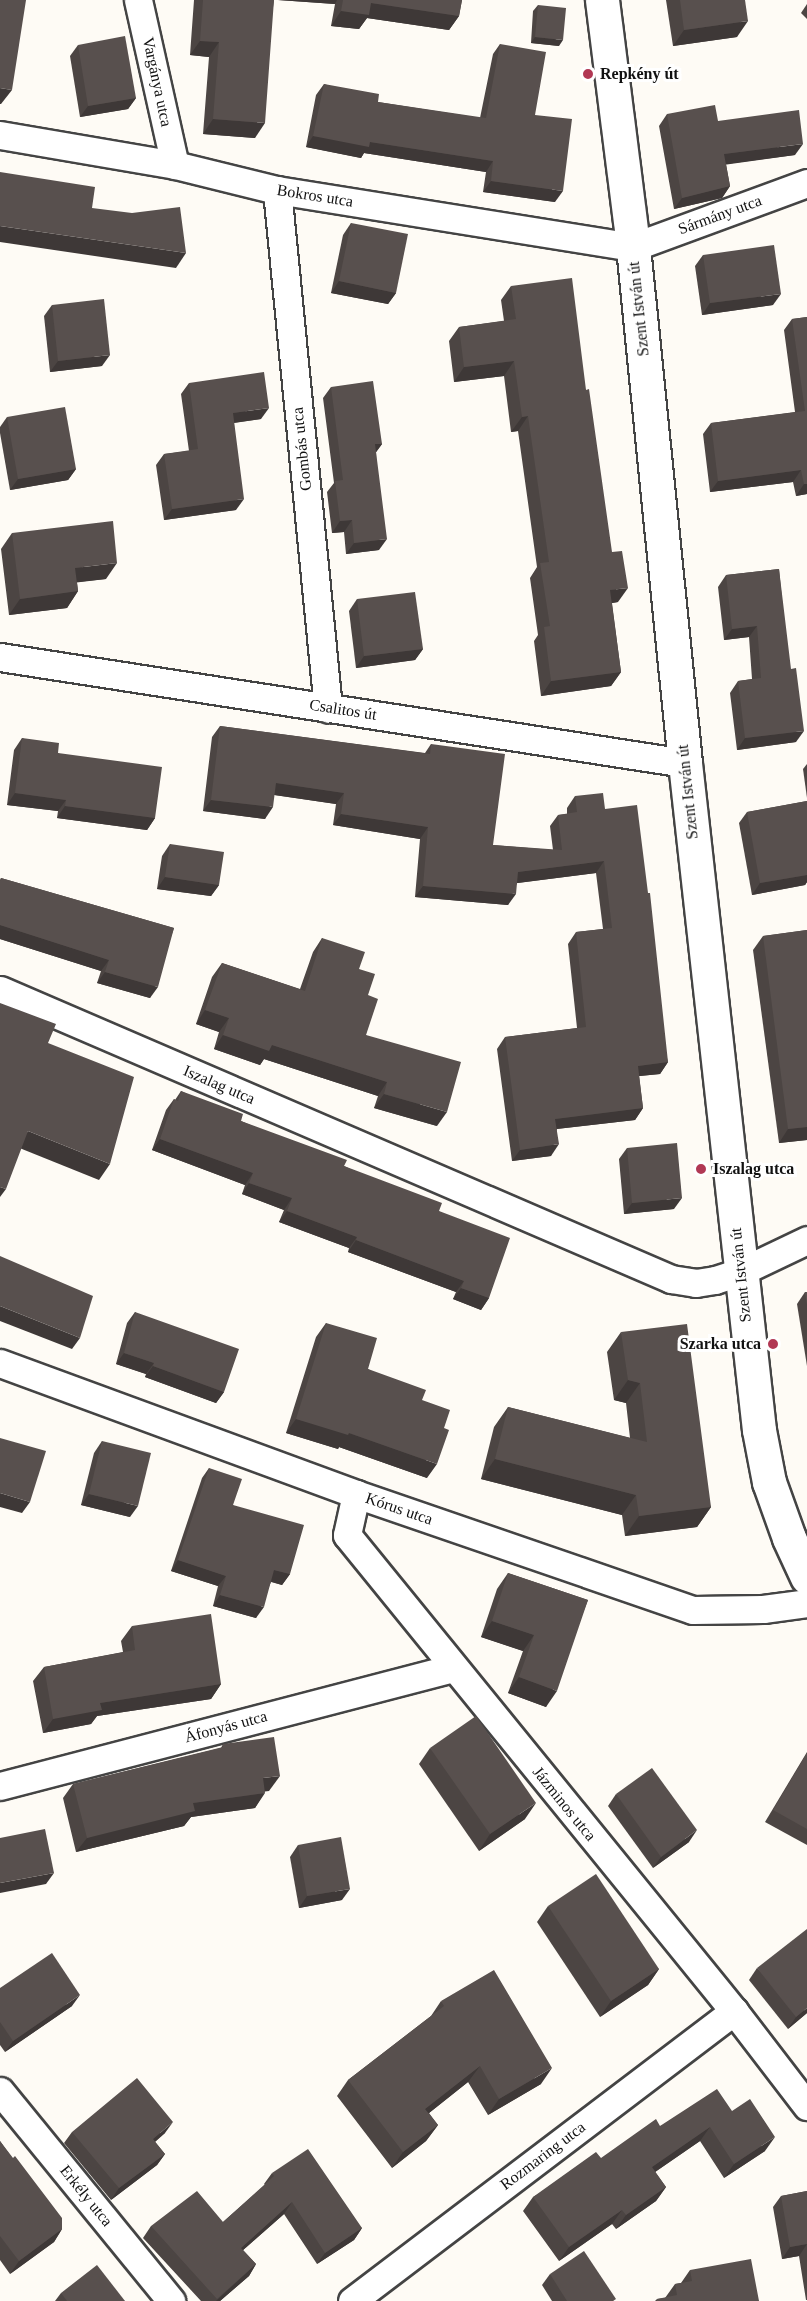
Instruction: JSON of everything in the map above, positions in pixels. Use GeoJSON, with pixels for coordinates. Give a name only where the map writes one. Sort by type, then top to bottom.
{"type":"FeatureCollection","features":[{"type":"Feature","properties":{"kind":"street","name":"Vargánya utca"},"geometry":{"type":"LineString","coordinates":[[138,0],[175,165]]}},
{"type":"Feature","properties":{"kind":"street","name":"Szent István út"},"geometry":{"type":"LineString","coordinates":[[602,0],[633,247],[685,763],[759,1430],[769,1482],[789,1538],[807,1577]]}},
{"type":"Feature","properties":{"kind":"street","name":"Bokros utca"},"geometry":{"type":"LineString","coordinates":[[0,135],[175,165],[277,190],[633,247]]}},
{"type":"Feature","properties":{"kind":"street","name":"Sármány utca"},"geometry":{"type":"LineString","coordinates":[[633,247],[807,183]]}},
{"type":"Feature","properties":{"kind":"street","name":"Gombás utca"},"geometry":{"type":"LineString","coordinates":[[277,190],[328,708]]}},
{"type":"Feature","properties":{"kind":"street","name":"Csalitos út"},"geometry":{"type":"LineString","coordinates":[[0,657],[685,763]]}},
{"type":"Feature","properties":{"kind":"street","name":"Iszalag utca"},"geometry":{"type":"LineString","coordinates":[[0,990],[671,1279],[696,1283],[740,1272]]}},
{"type":"Feature","properties":{"kind":"street"},"geometry":{"type":"LineString","coordinates":[[740,1272],[807,1240]]}},
{"type":"Feature","properties":{"kind":"street","name":"Kórus utca"},"geometry":{"type":"LineString","coordinates":[[0,1363],[356,1494],[693,1610],[764,1608],[807,1603]]}},
{"type":"Feature","properties":{"kind":"street","name":"Jázminos utca"},"geometry":{"type":"LineString","coordinates":[[356,1494],[347,1535],[734,2011],[807,2106]]}},
{"type":"Feature","properties":{"kind":"street","name":"Áfonyás utca"},"geometry":{"type":"LineString","coordinates":[[0,1786],[453,1668]]}},
{"type":"Feature","properties":{"kind":"street","name":"Rozmaring utca"},"geometry":{"type":"LineString","coordinates":[[352,2301],[734,2011]]}},
{"type":"Feature","properties":{"kind":"street","name":"Erkély utca"},"geometry":{"type":"LineString","coordinates":[[0,2091],[171,2301]]}},
{"type":"Feature","properties":{"kind":"building"},"geometry":{"type":"Polygon","coordinates":[[[0,0],[26,0],[12,90],[0,88],[0,0]]]}},
{"type":"Feature","properties":{"kind":"building"},"geometry":{"type":"Polygon","coordinates":[[[203,0],[274,0],[265,123],[213,119],[219,42],[200,41],[203,0]]]}},
{"type":"Feature","properties":{"kind":"building"},"geometry":{"type":"Polygon","coordinates":[[[343,0],[462,0],[459,16],[371,3],[369,15],[341,11],[343,0]]]}},
{"type":"Feature","properties":{"kind":"building"},"geometry":{"type":"Polygon","coordinates":[[[680,0],[745,0],[748,21],[684,30],[680,0]]]}},
{"type":"Feature","properties":{"kind":"building"},"geometry":{"type":"Polygon","coordinates":[[[538,5],[566,8],[563,40],[535,37],[538,5]]]}},
{"type":"Feature","properties":{"kind":"building"},"geometry":{"type":"Polygon","coordinates":[[[125,36],[136,98],[88,106],[78,45],[125,36]]]}},
{"type":"Feature","properties":{"kind":"building"},"geometry":{"type":"Polygon","coordinates":[[[500,44],[546,52],[535,115],[572,119],[563,191],[491,181],[493,161],[370,142],[369,147],[313,136],[324,84],[379,94],[378,102],[486,118],[500,44]]]}},
{"type":"Feature","properties":{"kind":"building"},"geometry":{"type":"Polygon","coordinates":[[[715,105],[718,121],[799,110],[803,144],[724,154],[730,186],[682,198],[667,114],[715,105]]]}},
{"type":"Feature","properties":{"kind":"building"},"geometry":{"type":"Polygon","coordinates":[[[0,172],[95,187],[92,208],[132,213],[180,207],[186,253],[0,226],[0,172]]]}},
{"type":"Feature","properties":{"kind":"building"},"geometry":{"type":"Polygon","coordinates":[[[351,223],[408,234],[396,293],[339,281],[351,223]]]}},
{"type":"Feature","properties":{"kind":"building"},"geometry":{"type":"Polygon","coordinates":[[[774,245],[781,294],[710,303],[703,255],[774,245]]]}},
{"type":"Feature","properties":{"kind":"building"},"geometry":{"type":"Polygon","coordinates":[[[572,278],[586,390],[589,389],[612,552],[622,551],[628,588],[610,590],[621,672],[551,681],[544,627],[550,626],[540,563],[549,562],[528,416],[522,417],[514,361],[464,367],[459,327],[516,319],[511,286],[572,278]]]}},
{"type":"Feature","properties":{"kind":"building"},"geometry":{"type":"Polygon","coordinates":[[[104,299],[110,355],[58,361],[52,305],[104,299]]]}},
{"type":"Feature","properties":{"kind":"building"},"geometry":{"type":"Polygon","coordinates":[[[807,317],[807,484],[804,484],[801,470],[718,481],[711,423],[805,411],[792,319],[807,317]]]}},
{"type":"Feature","properties":{"kind":"building"},"geometry":{"type":"Polygon","coordinates":[[[264,372],[269,408],[233,413],[244,499],[172,509],[164,454],[198,449],[189,383],[264,372]]]}},
{"type":"Feature","properties":{"kind":"building"},"geometry":{"type":"Polygon","coordinates":[[[373,381],[382,444],[375,444],[387,539],[354,543],[352,520],[340,521],[335,481],[343,480],[331,387],[373,381]]]}},
{"type":"Feature","properties":{"kind":"building"},"geometry":{"type":"Polygon","coordinates":[[[65,407],[76,469],[18,479],[7,417],[65,407]]]}},
{"type":"Feature","properties":{"kind":"building"},"geometry":{"type":"Polygon","coordinates":[[[113,521],[117,563],[75,568],[78,591],[20,599],[12,533],[113,521]]]}},
{"type":"Feature","properties":{"kind":"building"},"geometry":{"type":"Polygon","coordinates":[[[779,569],[791,669],[796,668],[804,731],[745,738],[738,681],[761,678],[757,626],[732,629],[726,575],[779,569]]]}},
{"type":"Feature","properties":{"kind":"building"},"geometry":{"type":"Polygon","coordinates":[[[415,592],[423,649],[364,656],[357,599],[415,592]]]}},
{"type":"Feature","properties":{"kind":"building"},"geometry":{"type":"Polygon","coordinates":[[[220,726],[430,754],[431,744],[505,754],[493,845],[562,850],[558,815],[577,812],[575,796],[603,793],[605,809],[637,805],[648,893],[650,893],[668,1062],[638,1066],[643,1108],[555,1119],[559,1144],[520,1150],[505,1037],[586,1027],[576,932],[612,928],[604,861],[518,872],[516,894],[423,886],[428,827],[341,814],[344,793],[276,783],[273,807],[211,800],[220,726]]]}},
{"type":"Feature","properties":{"kind":"building"},"geometry":{"type":"Polygon","coordinates":[[[22,738],[59,743],[58,753],[162,767],[155,818],[65,806],[66,800],[15,793],[22,738]]]}},
{"type":"Feature","properties":{"kind":"building"},"geometry":{"type":"Polygon","coordinates":[[[807,801],[807,875],[760,883],[747,812],[807,801]]]}},
{"type":"Feature","properties":{"kind":"building"},"geometry":{"type":"Polygon","coordinates":[[[170,844],[224,852],[219,885],[165,877],[170,844]]]}},
{"type":"Feature","properties":{"kind":"building"},"geometry":{"type":"Polygon","coordinates":[[[1,878],[174,928],[158,987],[105,972],[109,960],[0,925],[1,878]]]}},
{"type":"Feature","properties":{"kind":"building"},"geometry":{"type":"Polygon","coordinates":[[[807,930],[807,1127],[788,1129],[763,936],[807,930]]]}},
{"type":"Feature","properties":{"kind":"building"},"geometry":{"type":"Polygon","coordinates":[[[322,938],[365,952],[359,969],[375,974],[368,995],[378,999],[366,1035],[461,1062],[447,1112],[384,1094],[387,1082],[272,1045],[269,1051],[223,1035],[229,1018],[205,1010],[222,963],[305,991],[322,938]]]}},
{"type":"Feature","properties":{"kind":"building"},"geometry":{"type":"Polygon","coordinates":[[[0,1003],[56,1024],[48,1043],[134,1077],[110,1164],[28,1131],[6,1189],[0,1187],[0,1003]]]}},
{"type":"Feature","properties":{"kind":"building"},"geometry":{"type":"Polygon","coordinates":[[[181,1091],[243,1114],[241,1121],[347,1160],[344,1166],[442,1203],[439,1211],[510,1238],[489,1298],[461,1288],[464,1281],[287,1211],[292,1198],[249,1183],[253,1173],[160,1139],[174,1099],[178,1101],[181,1091]]]}},
{"type":"Feature","properties":{"kind":"building"},"geometry":{"type":"Polygon","coordinates":[[[677,1143],[682,1198],[632,1203],[627,1148],[677,1143]]]}},
{"type":"Feature","properties":{"kind":"building"},"geometry":{"type":"Polygon","coordinates":[[[0,1256],[93,1296],[80,1338],[0,1306],[0,1256]]]}},
{"type":"Feature","properties":{"kind":"building"},"geometry":{"type":"Polygon","coordinates":[[[135,1312],[239,1349],[224,1392],[124,1353],[135,1312]]]}},
{"type":"Feature","properties":{"kind":"building"},"geometry":{"type":"Polygon","coordinates":[[[326,1323],[377,1338],[368,1369],[426,1390],[422,1400],[450,1410],[444,1428],[449,1430],[437,1464],[349,1433],[348,1435],[296,1419],[326,1323]]]}},
{"type":"Feature","properties":{"kind":"building"},"geometry":{"type":"Polygon","coordinates":[[[687,1324],[711,1507],[639,1516],[636,1495],[495,1459],[508,1407],[647,1442],[640,1383],[628,1380],[621,1332],[687,1324]]]}},
{"type":"Feature","properties":{"kind":"building"},"geometry":{"type":"Polygon","coordinates":[[[0,1438],[46,1451],[30,1502],[0,1493],[0,1438]]]}},
{"type":"Feature","properties":{"kind":"building"},"geometry":{"type":"Polygon","coordinates":[[[102,1441],[151,1453],[138,1506],[89,1494],[102,1441]]]}},
{"type":"Feature","properties":{"kind":"building"},"geometry":{"type":"Polygon","coordinates":[[[209,1468],[242,1479],[233,1505],[304,1525],[290,1574],[274,1570],[264,1607],[220,1595],[226,1576],[178,1560],[209,1468]]]}},
{"type":"Feature","properties":{"kind":"building"},"geometry":{"type":"Polygon","coordinates":[[[508,1573],[588,1600],[557,1691],[519,1677],[534,1635],[492,1621],[508,1573]]]}},
{"type":"Feature","properties":{"kind":"building"},"geometry":{"type":"Polygon","coordinates":[[[211,1614],[221,1684],[100,1703],[102,1710],[53,1719],[44,1667],[135,1650],[132,1626],[211,1614]]]}},
{"type":"Feature","properties":{"kind":"building"},"geometry":{"type":"Polygon","coordinates":[[[476,1716],[536,1803],[490,1834],[430,1748],[476,1716]]]}},
{"type":"Feature","properties":{"kind":"building"},"geometry":{"type":"Polygon","coordinates":[[[274,1737],[280,1776],[263,1778],[265,1793],[193,1803],[195,1811],[87,1838],[73,1784],[223,1747],[223,1744],[274,1737]]]}},
{"type":"Feature","properties":{"kind":"building"},"geometry":{"type":"Polygon","coordinates":[[[807,1753],[807,1829],[773,1810],[807,1753]]]}},
{"type":"Feature","properties":{"kind":"building"},"geometry":{"type":"Polygon","coordinates":[[[652,1768],[697,1830],[661,1857],[616,1794],[652,1768]]]}},
{"type":"Feature","properties":{"kind":"building"},"geometry":{"type":"Polygon","coordinates":[[[45,1829],[54,1873],[0,1883],[0,1838],[45,1829]]]}},
{"type":"Feature","properties":{"kind":"building"},"geometry":{"type":"Polygon","coordinates":[[[341,1837],[350,1889],[307,1896],[298,1845],[341,1837]]]}},
{"type":"Feature","properties":{"kind":"building"},"geometry":{"type":"Polygon","coordinates":[[[596,1874],[659,1969],[611,2001],[548,1906],[596,1874]]]}},
{"type":"Feature","properties":{"kind":"building"},"geometry":{"type":"Polygon","coordinates":[[[807,1929],[807,2008],[796,2017],[757,1968],[807,1929]]]}},
{"type":"Feature","properties":{"kind":"building"},"geometry":{"type":"Polygon","coordinates":[[[52,1953],[80,1995],[13,2041],[0,2022],[0,1988],[52,1953]]]}},
{"type":"Feature","properties":{"kind":"building"},"geometry":{"type":"Polygon","coordinates":[[[494,1970],[552,2068],[499,2099],[480,2066],[425,2109],[438,2125],[403,2152],[348,2080],[444,2006],[441,2001],[494,1970]]]}},
{"type":"Feature","properties":{"kind":"building"},"geometry":{"type":"Polygon","coordinates":[[[137,2078],[173,2122],[153,2139],[165,2154],[119,2188],[72,2132],[137,2078]]]}},
{"type":"Feature","properties":{"kind":"building"},"geometry":{"type":"Polygon","coordinates":[[[717,2089],[732,2111],[750,2099],[775,2137],[734,2164],[710,2127],[652,2167],[666,2187],[626,2215],[622,2210],[569,2247],[533,2197],[596,2152],[601,2158],[656,2119],[660,2126],[717,2089]]]}},
{"type":"Feature","properties":{"kind":"building"},"geometry":{"type":"Polygon","coordinates":[[[0,2141],[13,2158],[15,2156],[62,2218],[62,2229],[19,2261],[0,2236],[0,2141]]]}},
{"type":"Feature","properties":{"kind":"building"},"geometry":{"type":"Polygon","coordinates":[[[308,2149],[362,2228],[325,2253],[292,2202],[241,2248],[256,2264],[217,2299],[151,2226],[197,2191],[223,2222],[274,2176],[272,2173],[308,2149]]]}},
{"type":"Feature","properties":{"kind":"building"},"geometry":{"type":"Polygon","coordinates":[[[807,2191],[807,2244],[790,2247],[781,2196],[807,2191]]]}},
{"type":"Feature","properties":{"kind":"building"},"geometry":{"type":"Polygon","coordinates":[[[584,2251],[616,2299],[613,2301],[567,2301],[550,2274],[584,2251]]]}},
{"type":"Feature","properties":{"kind":"building"},"geometry":{"type":"Polygon","coordinates":[[[751,2259],[759,2301],[657,2301],[657,2299],[677,2295],[675,2284],[692,2281],[690,2270],[751,2259]]]}},
{"type":"Feature","properties":{"kind":"building"},"geometry":{"type":"Polygon","coordinates":[[[97,2265],[125,2301],[67,2301],[61,2293],[97,2265]]]}},
{"type":"Feature","properties":{"kind":"place","name":"Repkény út"},"geometry":{"type":"Point","coordinates":[588,74]}},
{"type":"Feature","properties":{"kind":"place","name":"Iszalag utca"},"geometry":{"type":"Point","coordinates":[701,1169]}},
{"type":"Feature","properties":{"kind":"place","name":"Szarka utca"},"geometry":{"type":"Point","coordinates":[773,1344]}}]}
